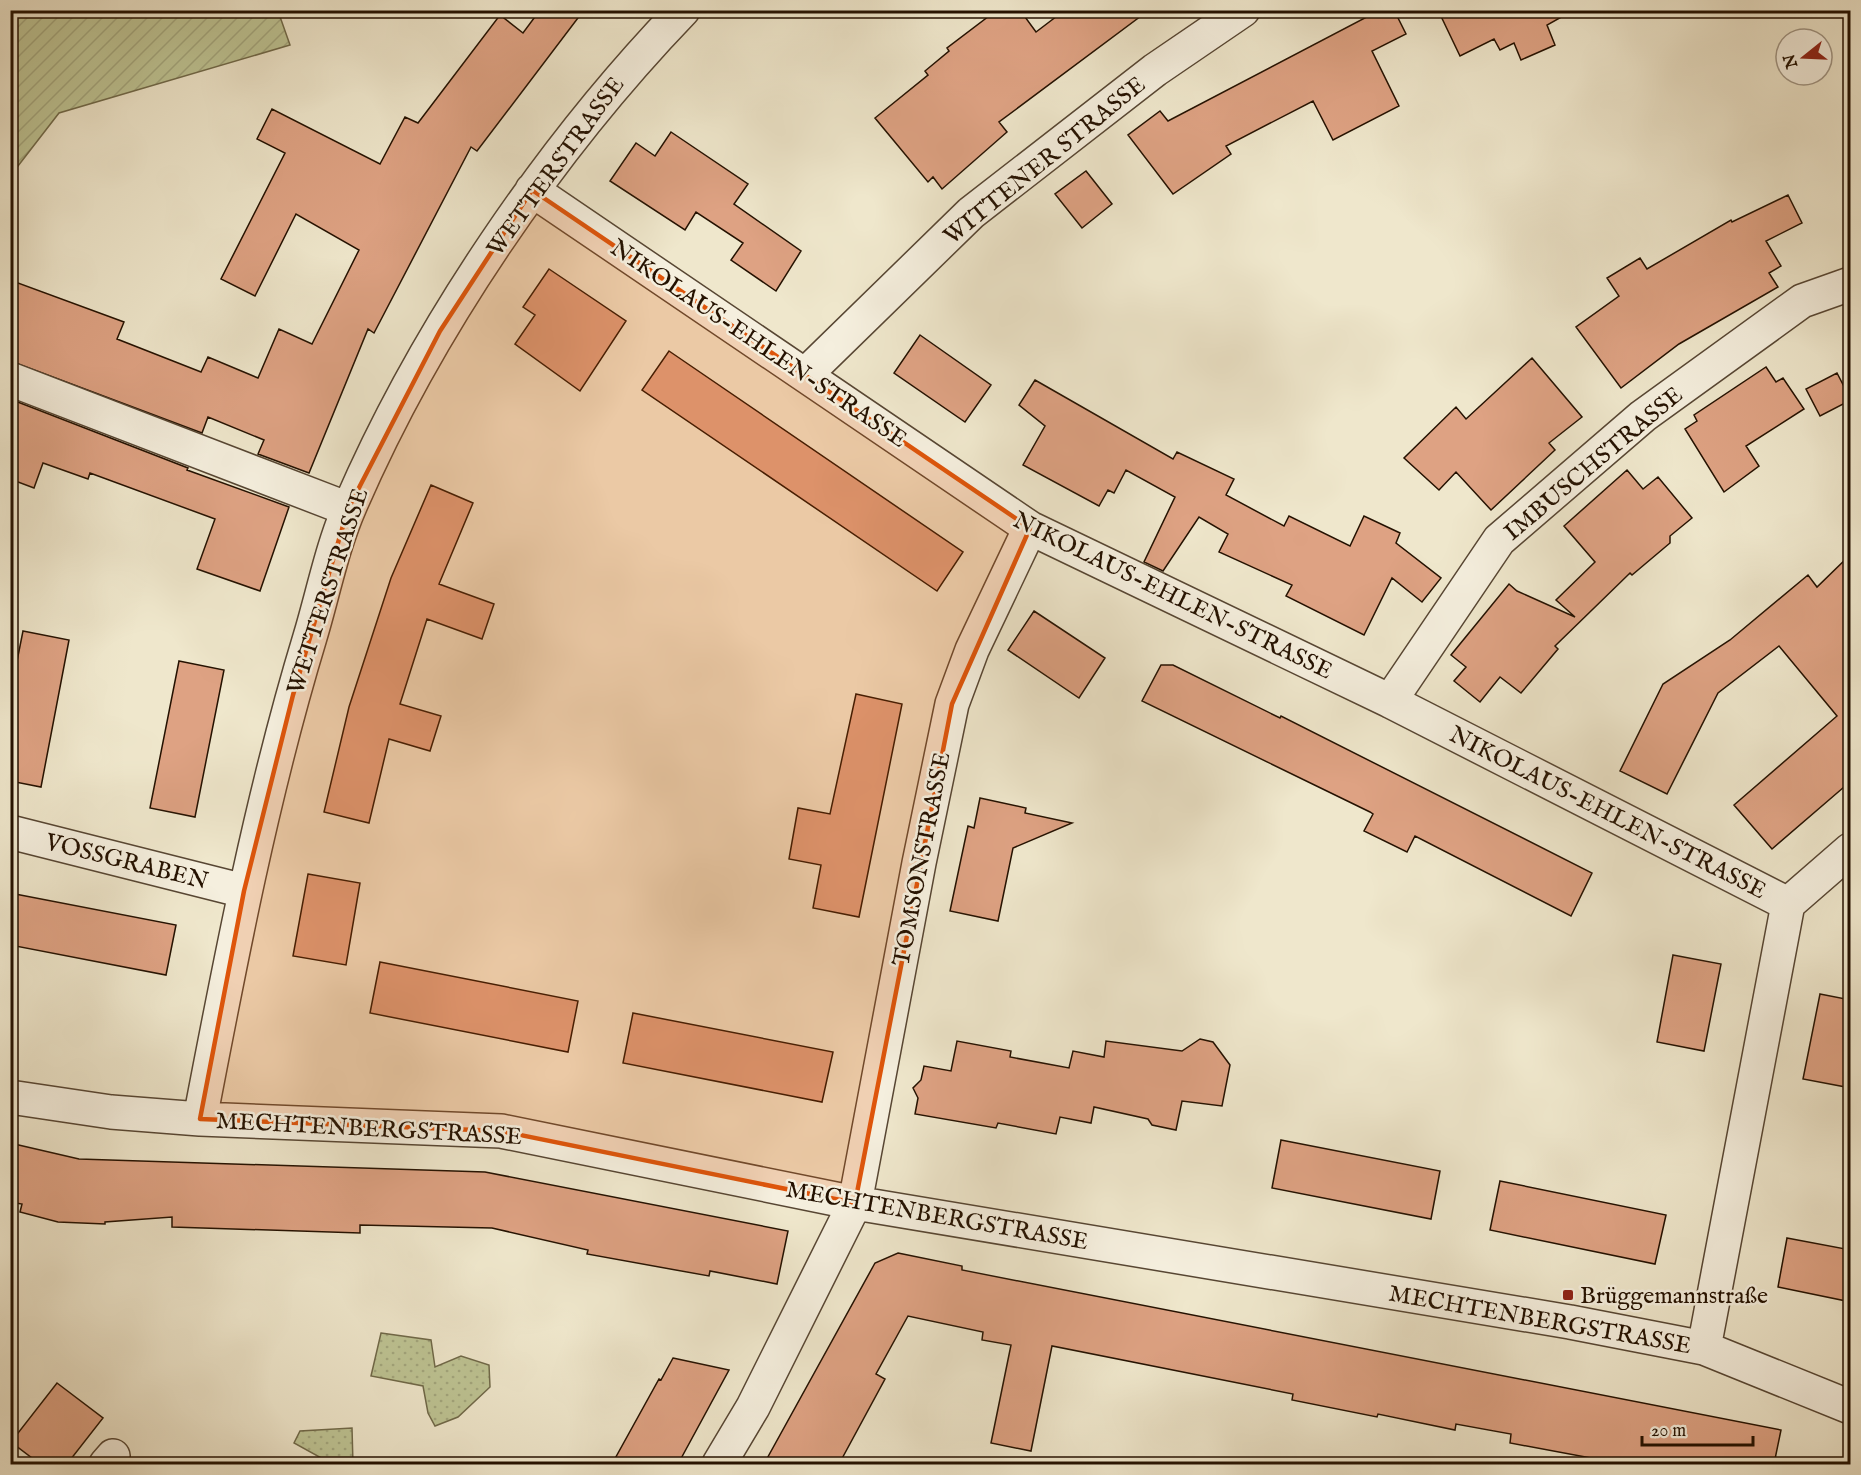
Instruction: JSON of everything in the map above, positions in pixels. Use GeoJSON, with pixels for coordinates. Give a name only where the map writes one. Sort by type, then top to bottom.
{"type":"FeatureCollection","features":[{"type":"Feature","properties":{"kind":"street","name":"WETTERSTRASSE"},"geometry":{"type":"LineString","coordinates":[[200,1119],[244,891],[292,695],[348,509],[440,331],[532,190],[631,64],[683,10]]}},
{"type":"Feature","properties":{"kind":"street","name":"WITTENER STRASSE"},"geometry":{"type":"LineString","coordinates":[[806,374],[971,213],[1155,70],[1243,10]]}},
{"type":"Feature","properties":{"kind":"street","name":"NIKOLAUS-EHLEN-STRASSE"},"geometry":{"type":"LineString","coordinates":[[532,190],[806,374],[1029,528],[1390,701],[1788,904]]}},
{"type":"Feature","properties":{"kind":"street","name":"IMBUSCHSTRASSE"},"geometry":{"type":"LineString","coordinates":[[1390,701],[1499,540],[1643,416],[1802,301],[1851,284]]}},
{"type":"Feature","properties":{"kind":"street"},"geometry":{"type":"LineString","coordinates":[[10,379],[348,509]]}},
{"type":"Feature","properties":{"kind":"street","name":"TOMSONSTRASSE"},"geometry":{"type":"LineString","coordinates":[[719,1464],[753,1407],[855,1203],[918,863],[952,704],[972,650],[1029,528]]}},
{"type":"Feature","properties":{"kind":"street","name":"VOSSGRABEN"},"geometry":{"type":"LineString","coordinates":[[10,832],[244,891]]}},
{"type":"Feature","properties":{"kind":"street"},"geometry":{"type":"LineString","coordinates":[[1704,1348],[1788,904],[1851,850]]}},
{"type":"Feature","properties":{"kind":"street","name":"MECHTENBERGSTRASSE"},"geometry":{"type":"LineString","coordinates":[[10,1097],[111,1112],[200,1119],[501,1131],[855,1203],[1570,1322],[1704,1348],[1851,1407]]}},
{"type":"Feature","properties":{"kind":"highlighted area"},"geometry":{"type":"Polygon","coordinates":[[[532,190],[1030,528],[952,704],[855,1203],[501,1131],[200,1119],[244,891],[293,695],[348,509],[440,331],[532,190]]]}},
{"type":"Feature","properties":{"kind":"green space"},"geometry":{"type":"Polygon","coordinates":[[[11,10],[278,11],[290,45],[59,113],[11,175],[11,10]]]}},
{"type":"Feature","properties":{"kind":"green space"},"geometry":{"type":"Polygon","coordinates":[[[381,1333],[431,1340],[435,1367],[461,1356],[489,1365],[490,1387],[458,1417],[435,1426],[428,1413],[423,1386],[371,1376],[381,1333]]]}},
{"type":"Feature","properties":{"kind":"green space"},"geometry":{"type":"Polygon","coordinates":[[[352,1428],[353,1464],[332,1464],[294,1443],[300,1431],[352,1428]]]}},
{"type":"Feature","properties":{"kind":"building"},"geometry":{"type":"Polygon","coordinates":[[[540,10],[584,10],[477,151],[471,147],[374,333],[368,329],[309,473],[258,454],[264,440],[208,417],[202,433],[10,361],[10,280],[124,322],[117,339],[201,372],[208,357],[258,378],[279,329],[312,344],[359,250],[296,214],[255,296],[221,279],[285,153],[257,139],[272,109],[380,164],[405,117],[418,123],[500,15],[523,33],[540,10]]]}},
{"type":"Feature","properties":{"kind":"building"},"geometry":{"type":"Polygon","coordinates":[[[997,10],[1020,10],[1036,32],[1065,10],[1149,10],[999,122],[1007,132],[942,189],[933,177],[928,182],[875,118],[928,75],[925,71],[949,51],[947,48],[997,10]]]}},
{"type":"Feature","properties":{"kind":"building"},"geometry":{"type":"Polygon","coordinates":[[[1380,10],[1394,10],[1406,34],[1372,51],[1399,106],[1333,140],[1313,101],[1226,146],[1231,154],[1173,194],[1128,135],[1160,111],[1168,121],[1380,10]]]}},
{"type":"Feature","properties":{"kind":"building"},"geometry":{"type":"Polygon","coordinates":[[[1438,10],[1574,10],[1547,25],[1555,45],[1521,60],[1514,43],[1500,50],[1494,39],[1460,56],[1438,10]]]}},
{"type":"Feature","properties":{"kind":"building"},"geometry":{"type":"Polygon","coordinates":[[[671,132],[748,184],[734,204],[801,251],[776,291],[731,260],[743,243],[696,212],[685,230],[610,181],[636,143],[655,156],[671,132]]]}},
{"type":"Feature","properties":{"kind":"building"},"geometry":{"type":"Polygon","coordinates":[[[1086,171],[1112,204],[1082,228],[1055,194],[1086,171]]]}},
{"type":"Feature","properties":{"kind":"building"},"geometry":{"type":"Polygon","coordinates":[[[1788,195],[1802,223],[1766,241],[1781,266],[1769,273],[1778,287],[1679,344],[1621,388],[1576,327],[1619,296],[1607,278],[1640,258],[1647,269],[1731,220],[1732,222],[1788,195]]]}},
{"type":"Feature","properties":{"kind":"building"},"geometry":{"type":"Polygon","coordinates":[[[549,269],[626,321],[580,391],[515,344],[535,315],[523,307],[549,269]]]}},
{"type":"Feature","properties":{"kind":"building"},"geometry":{"type":"Polygon","coordinates":[[[920,335],[991,385],[965,422],[894,373],[920,335]]]}},
{"type":"Feature","properties":{"kind":"building"},"geometry":{"type":"Polygon","coordinates":[[[669,351],[963,552],[937,591],[642,390],[669,351]]]}},
{"type":"Feature","properties":{"kind":"building"},"geometry":{"type":"Polygon","coordinates":[[[1532,358],[1582,417],[1549,443],[1555,450],[1491,510],[1456,472],[1439,490],[1404,458],[1456,407],[1466,419],[1532,358]]]}},
{"type":"Feature","properties":{"kind":"building"},"geometry":{"type":"Polygon","coordinates":[[[1766,367],[1776,382],[1783,378],[1804,409],[1746,446],[1759,466],[1724,492],[1685,429],[1697,421],[1694,415],[1766,367]]]}},
{"type":"Feature","properties":{"kind":"building"},"geometry":{"type":"Polygon","coordinates":[[[1837,373],[1851,400],[1820,416],[1806,389],[1837,373]]]}},
{"type":"Feature","properties":{"kind":"building"},"geometry":{"type":"Polygon","coordinates":[[[1035,380],[1173,459],[1177,452],[1234,479],[1226,495],[1284,526],[1289,516],[1350,546],[1364,516],[1400,533],[1396,543],[1441,578],[1422,602],[1392,578],[1364,635],[1286,596],[1292,585],[1219,552],[1228,534],[1199,517],[1163,571],[1144,562],[1175,497],[1126,470],[1114,493],[1108,490],[1099,506],[1023,465],[1045,426],[1019,405],[1035,380]]]}},
{"type":"Feature","properties":{"kind":"building"},"geometry":{"type":"Polygon","coordinates":[[[10,399],[188,468],[187,470],[289,507],[260,591],[197,569],[215,519],[90,473],[88,479],[43,463],[34,488],[10,479],[10,399]]]}},
{"type":"Feature","properties":{"kind":"building"},"geometry":{"type":"Polygon","coordinates":[[[1627,470],[1643,489],[1658,477],[1692,518],[1670,536],[1670,543],[1632,575],[1630,573],[1555,646],[1558,649],[1521,693],[1500,677],[1480,702],[1454,681],[1466,667],[1451,655],[1509,584],[1517,591],[1575,617],[1556,600],[1595,562],[1564,526],[1627,470]]]}},
{"type":"Feature","properties":{"kind":"building"},"geometry":{"type":"Polygon","coordinates":[[[431,485],[473,503],[439,584],[494,604],[482,639],[427,619],[400,704],[441,716],[430,751],[389,739],[369,823],[324,812],[349,707],[391,578],[431,485]]]}},
{"type":"Feature","properties":{"kind":"building"},"geometry":{"type":"Polygon","coordinates":[[[1851,554],[1851,781],[1772,849],[1734,805],[1837,716],[1779,646],[1718,693],[1667,794],[1620,771],[1663,684],[1730,640],[1808,575],[1817,587],[1851,554]]]}},
{"type":"Feature","properties":{"kind":"building"},"geometry":{"type":"Polygon","coordinates":[[[1034,611],[1105,658],[1079,698],[1008,650],[1034,611]]]}},
{"type":"Feature","properties":{"kind":"building"},"geometry":{"type":"Polygon","coordinates":[[[23,631],[69,640],[41,787],[10,781],[10,696],[23,631]]]}},
{"type":"Feature","properties":{"kind":"building"},"geometry":{"type":"Polygon","coordinates":[[[179,661],[224,670],[195,817],[150,808],[179,661]]]}},
{"type":"Feature","properties":{"kind":"building"},"geometry":{"type":"Polygon","coordinates":[[[1161,665],[1173,665],[1280,718],[1281,716],[1592,873],[1571,916],[1415,836],[1407,852],[1364,831],[1373,814],[1370,812],[1142,701],[1161,665]]]}},
{"type":"Feature","properties":{"kind":"building"},"geometry":{"type":"Polygon","coordinates":[[[856,694],[902,704],[859,917],[813,908],[821,865],[789,859],[798,808],[830,814],[856,694]]]}},
{"type":"Feature","properties":{"kind":"building"},"geometry":{"type":"Polygon","coordinates":[[[980,798],[1026,808],[1025,813],[1072,823],[1013,848],[998,921],[950,911],[968,826],[974,828],[980,798]]]}},
{"type":"Feature","properties":{"kind":"building"},"geometry":{"type":"Polygon","coordinates":[[[308,874],[360,883],[346,965],[293,956],[308,874]]]}},
{"type":"Feature","properties":{"kind":"building"},"geometry":{"type":"Polygon","coordinates":[[[10,893],[176,925],[166,975],[10,945],[10,893]]]}},
{"type":"Feature","properties":{"kind":"building"},"geometry":{"type":"Polygon","coordinates":[[[1673,955],[1721,964],[1704,1051],[1657,1042],[1673,955]]]}},
{"type":"Feature","properties":{"kind":"building"},"geometry":{"type":"Polygon","coordinates":[[[380,962],[578,1001],[568,1052],[370,1013],[380,962]]]}},
{"type":"Feature","properties":{"kind":"building"},"geometry":{"type":"Polygon","coordinates":[[[1820,994],[1851,1000],[1851,1088],[1803,1079],[1820,994]]]}},
{"type":"Feature","properties":{"kind":"building"},"geometry":{"type":"Polygon","coordinates":[[[633,1013],[833,1052],[822,1102],[623,1063],[633,1013]]]}},
{"type":"Feature","properties":{"kind":"building"},"geometry":{"type":"Polygon","coordinates":[[[1200,1039],[1213,1042],[1230,1065],[1222,1106],[1182,1101],[1176,1130],[1152,1125],[1148,1119],[1094,1107],[1091,1123],[1060,1117],[1056,1134],[998,1123],[996,1128],[915,1114],[918,1098],[913,1088],[921,1080],[924,1066],[951,1071],[957,1041],[1011,1051],[1010,1057],[1069,1068],[1073,1051],[1104,1057],[1106,1041],[1182,1051],[1200,1039]]]}},
{"type":"Feature","properties":{"kind":"building"},"geometry":{"type":"Polygon","coordinates":[[[1281,1140],[1440,1171],[1431,1219],[1272,1188],[1281,1140]]]}},
{"type":"Feature","properties":{"kind":"building"},"geometry":{"type":"Polygon","coordinates":[[[10,1143],[79,1159],[485,1172],[788,1231],[777,1284],[710,1271],[709,1276],[587,1254],[588,1250],[492,1228],[360,1225],[360,1233],[172,1227],[172,1217],[105,1222],[105,1224],[58,1222],[20,1212],[22,1204],[10,1202],[10,1143]]]}},
{"type":"Feature","properties":{"kind":"building"},"geometry":{"type":"Polygon","coordinates":[[[1500,1181],[1666,1215],[1655,1264],[1490,1230],[1500,1181]]]}},
{"type":"Feature","properties":{"kind":"building"},"geometry":{"type":"Polygon","coordinates":[[[1787,1238],[1851,1250],[1851,1302],[1778,1287],[1787,1238]]]}},
{"type":"Feature","properties":{"kind":"building"},"geometry":{"type":"Polygon","coordinates":[[[898,1253],[962,1266],[962,1270],[1781,1430],[1774,1464],[1623,1464],[1510,1443],[1511,1434],[1456,1424],[1455,1430],[1378,1414],[1377,1417],[1292,1400],[1293,1394],[1052,1346],[1031,1451],[991,1443],[1011,1345],[982,1340],[983,1332],[908,1316],[876,1374],[885,1379],[839,1464],[764,1464],[875,1263],[898,1253]]]}},
{"type":"Feature","properties":{"kind":"building"},"geometry":{"type":"Polygon","coordinates":[[[673,1358],[729,1370],[678,1464],[612,1464],[659,1379],[661,1380],[673,1358]]]}},
{"type":"Feature","properties":{"kind":"building"},"geometry":{"type":"Polygon","coordinates":[[[57,1383],[103,1418],[67,1464],[40,1464],[11,1442],[57,1383]]]}},
{"type":"Feature","properties":{"kind":"place","name":"Brüggemannstraße"},"geometry":{"type":"Point","coordinates":[1568,1295]}}]}
